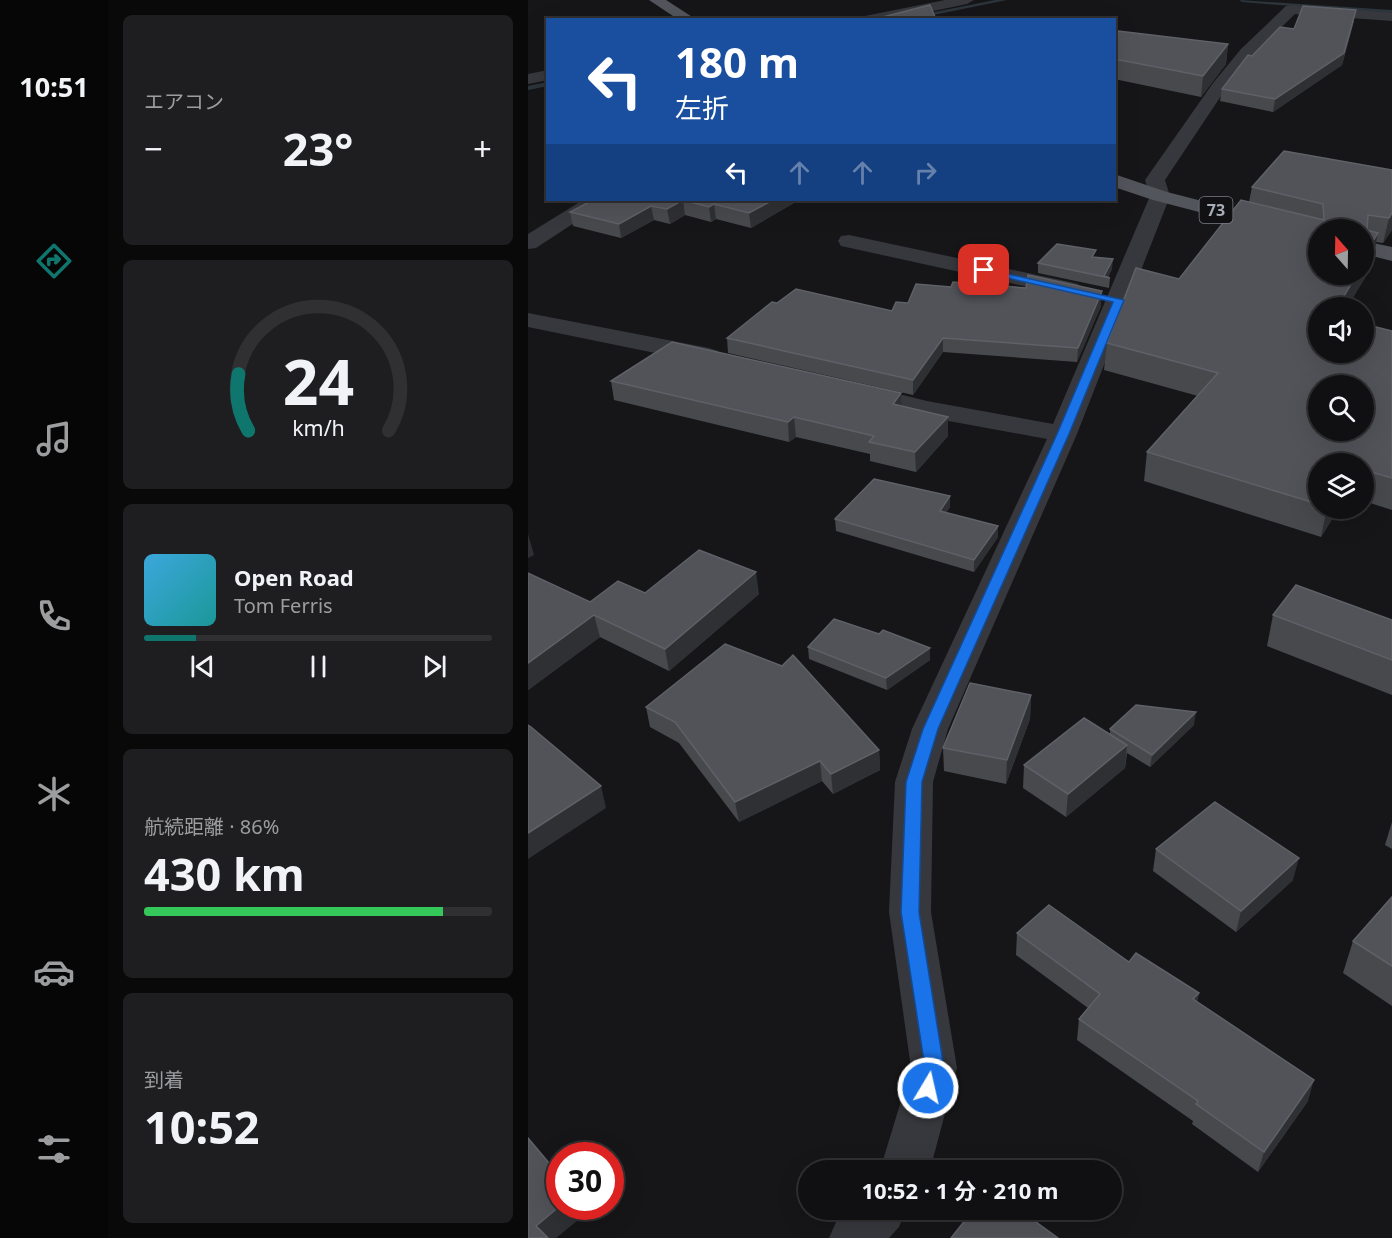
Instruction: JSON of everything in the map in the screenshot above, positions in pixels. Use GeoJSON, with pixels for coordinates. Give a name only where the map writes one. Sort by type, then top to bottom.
{"type":"FeatureCollection","features":[{"type":"Feature","properties":{"kind":"main road"},"geometry":{"type":"LineString","coordinates":[[656,0],[687,18]]}},
{"type":"Feature","properties":{"kind":"main road","name":"73"},"geometry":{"type":"LineString","coordinates":[[1116,181],[1160,196],[1308,234]]}},
{"type":"Feature","properties":{"kind":"main road"},"geometry":{"type":"LineString","coordinates":[[1374,250],[1392,254]]}},
{"type":"Feature","properties":{"kind":"street"},"geometry":{"type":"LineString","coordinates":[[875,18],[967,0]]}},
{"type":"Feature","properties":{"kind":"street"},"geometry":{"type":"LineString","coordinates":[[1294,0],[1388,12]]}},
{"type":"Feature","properties":{"kind":"street"},"geometry":{"type":"LineString","coordinates":[[908,1160],[934,1068],[910,912],[914,782],[930,729],[1063,434],[1100,296],[1160,196],[1155,180],[1219,87],[1247,52],[1291,9],[1388,12]]}},
{"type":"Feature","properties":{"kind":"street"},"geometry":{"type":"LineString","coordinates":[[528,79],[546,75]]}},
{"type":"Feature","properties":{"kind":"street"},"geometry":{"type":"LineString","coordinates":[[528,243],[594,201]]}},
{"type":"Feature","properties":{"kind":"street"},"geometry":{"type":"LineString","coordinates":[[849,241],[1100,296]]}},
{"type":"Feature","properties":{"kind":"street"},"geometry":{"type":"LineString","coordinates":[[528,320],[600,333],[735,363]]}},
{"type":"Feature","properties":{"kind":"street"},"geometry":{"type":"LineString","coordinates":[[835,387],[927,409],[1063,434]]}},
{"type":"Feature","properties":{"kind":"street"},"geometry":{"type":"LineString","coordinates":[[855,1238],[871,1220]]}},
{"type":"Feature","properties":{"kind":"building"},"geometry":{"type":"Polygon","coordinates":[[[930,5],[935,17],[933,18],[879,18],[930,5]]]}},
{"type":"Feature","properties":{"kind":"building"},"geometry":{"type":"Polygon","coordinates":[[[1303,6],[1356,10],[1344,53],[1275,99],[1222,89],[1248,55],[1252,56],[1280,27],[1294,29],[1303,6]]]}},
{"type":"Feature","properties":{"kind":"building"},"geometry":{"type":"Polygon","coordinates":[[[1118,31],[1228,44],[1203,76],[1116,59],[1118,31]]]}},
{"type":"Feature","properties":{"kind":"building"},"geometry":{"type":"Polygon","coordinates":[[[1284,151],[1392,170],[1392,213],[1389,218],[1368,215],[1368,219],[1324,219],[1323,204],[1252,187],[1284,151]]]}},
{"type":"Feature","properties":{"kind":"building"},"geometry":{"type":"Polygon","coordinates":[[[1241,200],[1320,219],[1308,219],[1308,285],[1351,285],[1343,297],[1308,297],[1308,363],[1374,363],[1374,326],[1392,331],[1392,478],[1374,473],[1374,453],[1308,453],[1308,501],[1147,452],[1218,373],[1107,343],[1136,268],[1179,279],[1241,200]]]}},
{"type":"Feature","properties":{"kind":"building"},"geometry":{"type":"Polygon","coordinates":[[[591,201],[681,201],[667,209],[651,206],[619,224],[570,212],[591,201]]]}},
{"type":"Feature","properties":{"kind":"building"},"geometry":{"type":"Polygon","coordinates":[[[687,201],[771,201],[749,213],[714,204],[709,207],[687,201]]]}},
{"type":"Feature","properties":{"kind":"building"},"geometry":{"type":"Polygon","coordinates":[[[1057,244],[1096,250],[1092,257],[1113,259],[1104,276],[1110,278],[1038,263],[1057,244]]]}},
{"type":"Feature","properties":{"kind":"building"},"geometry":{"type":"Polygon","coordinates":[[[1028,275],[1102,291],[1078,348],[943,338],[913,380],[727,338],[772,302],[777,303],[796,289],[892,311],[896,302],[908,303],[916,284],[951,287],[953,282],[1026,288],[1028,275]]]}},
{"type":"Feature","properties":{"kind":"building"},"geometry":{"type":"Polygon","coordinates":[[[672,342],[901,393],[893,404],[948,417],[915,452],[869,442],[874,436],[794,417],[788,422],[611,381],[672,342]]]}},
{"type":"Feature","properties":{"kind":"building"},"geometry":{"type":"Polygon","coordinates":[[[874,479],[950,496],[940,511],[998,526],[974,560],[835,519],[874,479]]]}},
{"type":"Feature","properties":{"kind":"building"},"geometry":{"type":"Polygon","coordinates":[[[699,550],[756,572],[665,649],[594,615],[528,663],[528,573],[590,602],[618,581],[645,593],[699,550]]]}},
{"type":"Feature","properties":{"kind":"building"},"geometry":{"type":"Polygon","coordinates":[[[1296,585],[1392,620],[1392,660],[1273,615],[1296,585]]]}},
{"type":"Feature","properties":{"kind":"building"},"geometry":{"type":"Polygon","coordinates":[[[834,619],[879,634],[883,630],[930,648],[886,678],[808,647],[834,619]]]}},
{"type":"Feature","properties":{"kind":"building"},"geometry":{"type":"Polygon","coordinates":[[[725,644],[782,666],[793,655],[879,750],[831,774],[820,761],[735,802],[675,722],[646,707],[725,644]]]}},
{"type":"Feature","properties":{"kind":"building"},"geometry":{"type":"Polygon","coordinates":[[[970,683],[1031,695],[1007,760],[943,748],[970,683]]]}},
{"type":"Feature","properties":{"kind":"building"},"geometry":{"type":"Polygon","coordinates":[[[1136,705],[1196,712],[1152,755],[1110,729],[1136,705]]]}},
{"type":"Feature","properties":{"kind":"building"},"geometry":{"type":"Polygon","coordinates":[[[1084,718],[1127,745],[1068,794],[1024,765],[1084,718]]]}},
{"type":"Feature","properties":{"kind":"building"},"geometry":{"type":"Polygon","coordinates":[[[528,725],[601,786],[528,833],[528,725]]]}},
{"type":"Feature","properties":{"kind":"building"},"geometry":{"type":"Polygon","coordinates":[[[1215,802],[1299,858],[1241,911],[1156,849],[1215,802]]]}},
{"type":"Feature","properties":{"kind":"building"},"geometry":{"type":"Polygon","coordinates":[[[1392,897],[1392,966],[1353,941],[1392,897]]]}},
{"type":"Feature","properties":{"kind":"building"},"geometry":{"type":"Polygon","coordinates":[[[1049,905],[1129,962],[1136,953],[1199,993],[1193,999],[1314,1080],[1264,1152],[1196,1104],[1198,1101],[1079,1019],[1100,994],[1017,933],[1049,905]]]}},
{"type":"Feature","properties":{"kind":"building"},"geometry":{"type":"Polygon","coordinates":[[[528,1138],[546,1159],[546,1218],[536,1226],[548,1238],[528,1238],[528,1138]]]}},
{"type":"Feature","properties":{"kind":"building"},"geometry":{"type":"Polygon","coordinates":[[[965,1220],[1033,1220],[1058,1238],[951,1238],[965,1220]]]}},
{"type":"Feature","properties":{"kind":"waterway"},"geometry":{"type":"LineString","coordinates":[[908,18],[1004,0]]}},
{"type":"Feature","properties":{"kind":"waterway"},"geometry":{"type":"LineString","coordinates":[[1242,0],[1392,12]]}},
{"type":"Feature","properties":{"kind":"waterway"},"geometry":{"type":"LineString","coordinates":[[528,88],[546,84]]}},
{"type":"Feature","properties":{"kind":"route"},"geometry":{"type":"LineString","coordinates":[[928,1088],[934,1068],[910,912],[914,782],[930,729],[1063,434],[1119,300],[984,270]]}}]}
